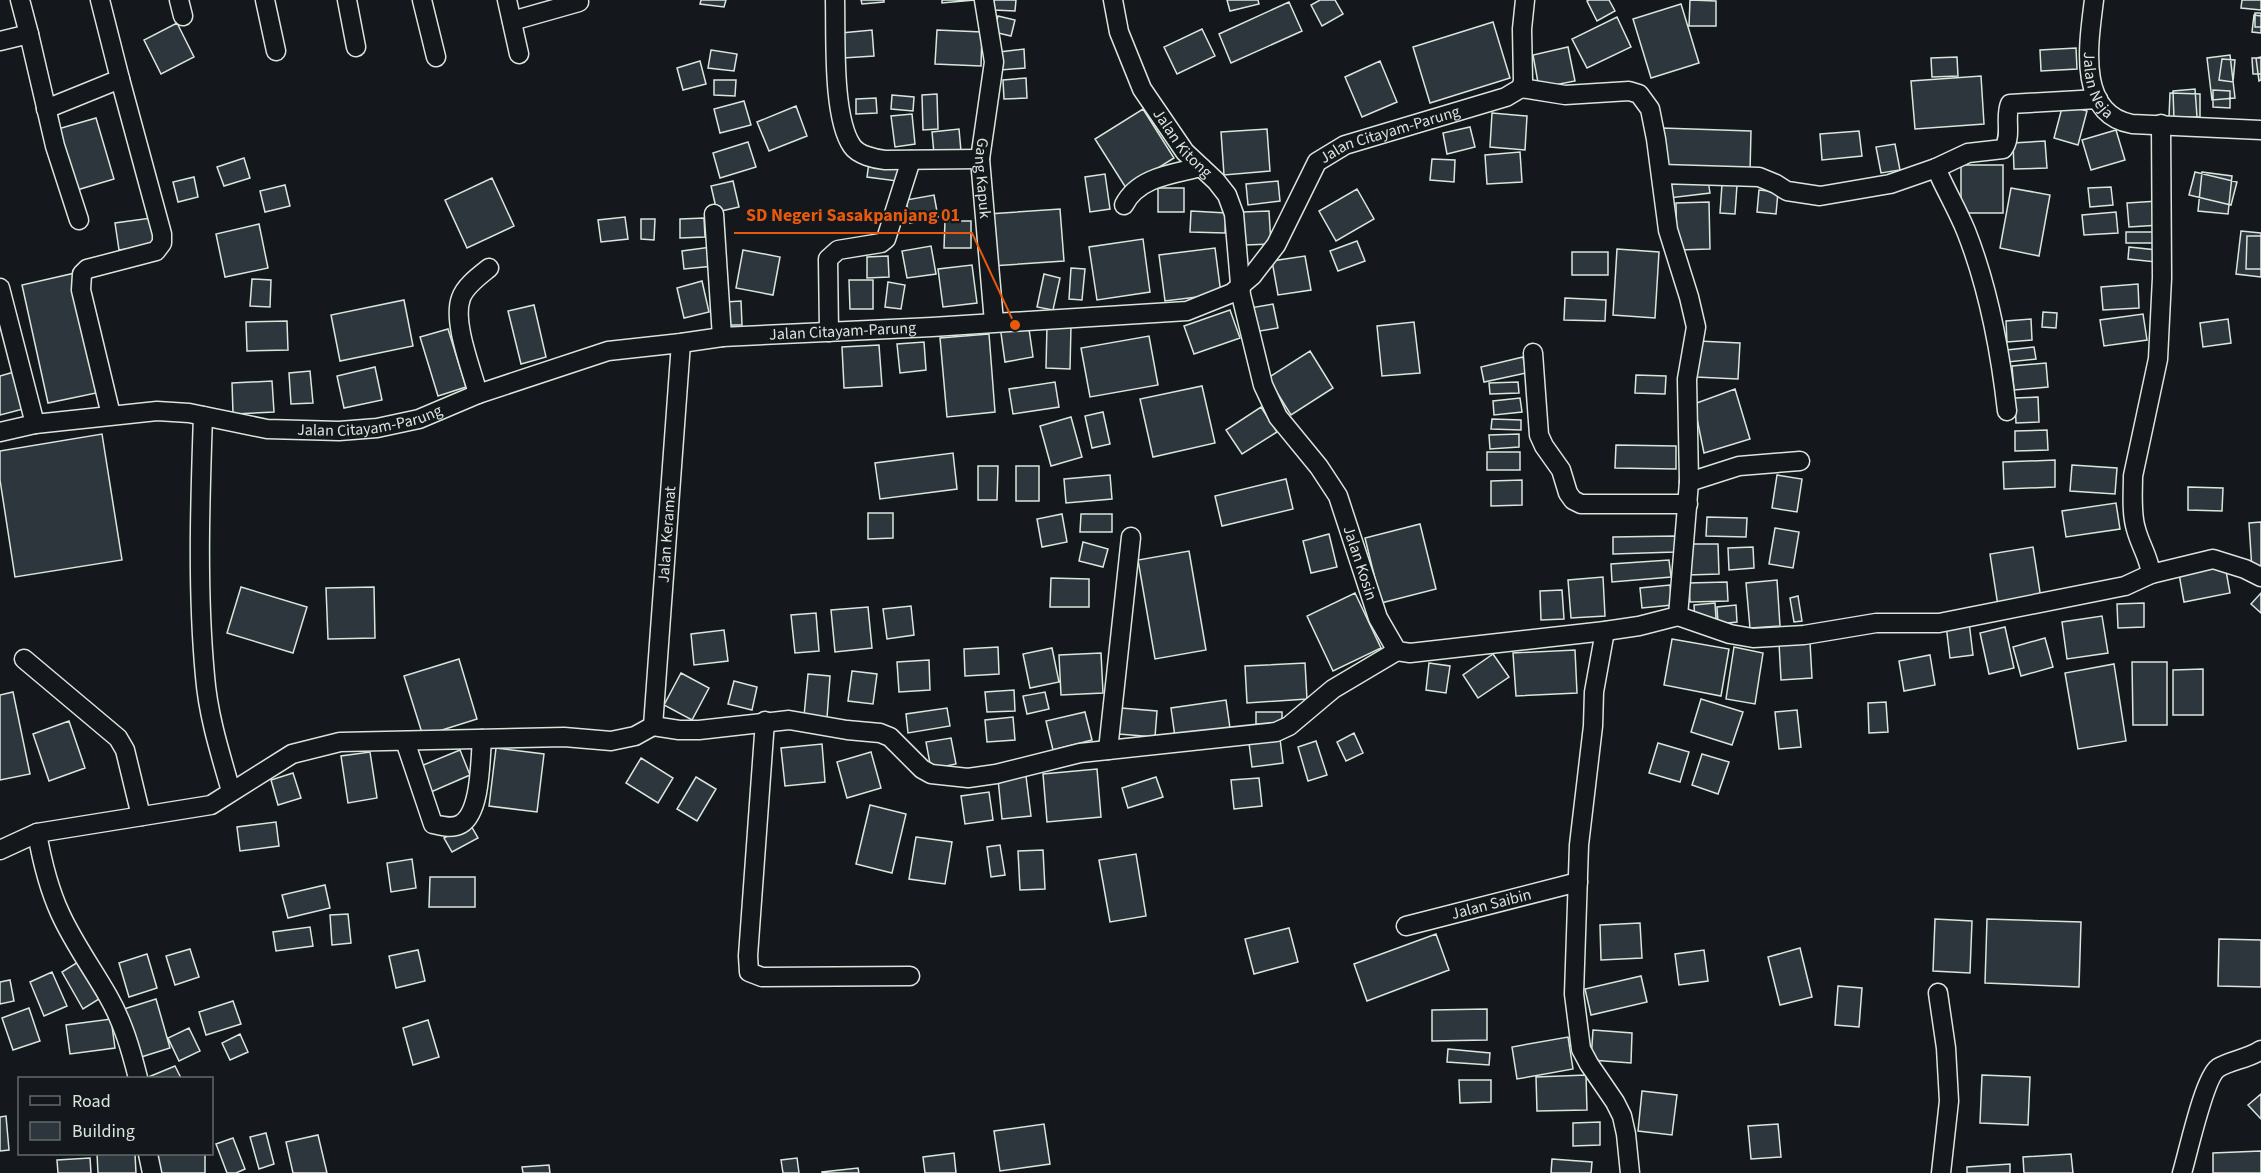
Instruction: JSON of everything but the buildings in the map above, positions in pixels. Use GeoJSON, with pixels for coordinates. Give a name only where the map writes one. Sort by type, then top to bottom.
{"type":"FeatureCollection","features":[{"type":"Feature","properties":{"kind":"street"},"geometry":{"type":"LineString","coordinates":[[20,0],[46,109],[78,220]]}},
{"type":"Feature","properties":{"kind":"street"},"geometry":{"type":"LineString","coordinates":[[100,0],[162,234],[162,243],[156,251],[87,269],[82,274],[81,290],[111,415]]}},
{"type":"Feature","properties":{"kind":"street"},"geometry":{"type":"LineString","coordinates":[[265,0],[276,51]]}},
{"type":"Feature","properties":{"kind":"street"},"geometry":{"type":"LineString","coordinates":[[347,0],[356,47]]}},
{"type":"Feature","properties":{"kind":"street"},"geometry":{"type":"LineString","coordinates":[[422,0],[436,57]]}},
{"type":"Feature","properties":{"kind":"street"},"geometry":{"type":"LineString","coordinates":[[507,0],[519,54]]}},
{"type":"Feature","properties":{"kind":"street"},"geometry":{"type":"LineString","coordinates":[[835,0],[838,97],[843,124],[852,147],[872,159],[980,159]]}},
{"type":"Feature","properties":{"kind":"street","name":"Gang Kapuk"},"geometry":{"type":"LineString","coordinates":[[984,0],[994,62],[980,159],[994,322]]}},
{"type":"Feature","properties":{"kind":"street","name":"Jalan Kitong"},"geometry":{"type":"LineString","coordinates":[[1113,0],[1119,32],[1142,89],[1185,152],[1216,181],[1227,195],[1234,214],[1240,287]]}},
{"type":"Feature","properties":{"kind":"street"},"geometry":{"type":"LineString","coordinates":[[1525,0],[1521,88],[1565,95],[1622,91],[1639,94],[1645,100],[1653,121],[1668,230],[1696,327],[1687,379],[1689,482],[1678,616]]}},
{"type":"Feature","properties":{"kind":"street","name":"Jalan Neja"},"geometry":{"type":"LineString","coordinates":[[2094,0],[2088,72],[2098,99],[2108,115],[2122,122],[2261,130]]}},
{"type":"Feature","properties":{"kind":"street"},"geometry":{"type":"LineString","coordinates":[[512,21],[579,2]]}},
{"type":"Feature","properties":{"kind":"street"},"geometry":{"type":"LineString","coordinates":[[0,40],[29,34]]}},
{"type":"Feature","properties":{"kind":"street"},"geometry":{"type":"LineString","coordinates":[[46,109],[120,79]]}},
{"type":"Feature","properties":{"kind":"street","name":"Jalan Citayam-Parung"},"geometry":{"type":"LineString","coordinates":[[0,432],[35,424],[157,411],[203,416],[267,429],[362,430],[419,419],[478,394],[608,351],[722,337],[1187,310],[1232,293],[1252,276],[1276,245],[1317,162],[1330,152],[1345,145],[1506,97],[1521,88]]}},
{"type":"Feature","properties":{"kind":"street"},"geometry":{"type":"LineString","coordinates":[[1661,174],[1759,177],[1788,191],[1820,196],[1890,184],[1936,168],[1968,153],[2003,149],[2008,140],[2010,104],[2098,99]]}},
{"type":"Feature","properties":{"kind":"street"},"geometry":{"type":"LineString","coordinates":[[2151,574],[2149,559],[2135,527],[2133,484],[2158,359],[2163,278],[2162,124]]}},
{"type":"Feature","properties":{"kind":"street"},"geometry":{"type":"LineString","coordinates":[[829,332],[828,259],[838,250],[881,243],[886,239],[911,160]]}},
{"type":"Feature","properties":{"kind":"street"},"geometry":{"type":"LineString","coordinates":[[1124,205],[1129,196],[1146,182],[1201,167]]}},
{"type":"Feature","properties":{"kind":"street"},"geometry":{"type":"LineString","coordinates":[[1936,168],[1966,232],[1996,327],[2007,411]]}},
{"type":"Feature","properties":{"kind":"street"},"geometry":{"type":"LineString","coordinates":[[714,214],[722,337]]}},
{"type":"Feature","properties":{"kind":"street"},"geometry":{"type":"LineString","coordinates":[[478,394],[458,313],[461,298],[469,286],[489,268]]}},
{"type":"Feature","properties":{"kind":"street","name":"Jalan Kosin"},"geometry":{"type":"LineString","coordinates":[[1240,287],[1263,385],[1270,403],[1278,417],[1319,467],[1338,496],[1378,618],[1397,651]]}},
{"type":"Feature","properties":{"kind":"street"},"geometry":{"type":"LineString","coordinates":[[0,288],[35,424]]}},
{"type":"Feature","properties":{"kind":"street","name":"Jalan Keramat"},"geometry":{"type":"LineString","coordinates":[[653,726],[681,343]]}},
{"type":"Feature","properties":{"kind":"street"},"geometry":{"type":"LineString","coordinates":[[1533,353],[1539,435],[1544,447],[1561,470],[1568,494],[1573,500],[1581,504],[1688,504]]}},
{"type":"Feature","properties":{"kind":"street"},"geometry":{"type":"LineString","coordinates":[[203,416],[201,586],[205,677],[213,728],[231,791]]}},
{"type":"Feature","properties":{"kind":"street"},"geometry":{"type":"LineString","coordinates":[[1689,482],[1739,466],[1800,461]]}},
{"type":"Feature","properties":{"kind":"street"},"geometry":{"type":"LineString","coordinates":[[1107,750],[1131,537]]}},
{"type":"Feature","properties":{"kind":"street"},"geometry":{"type":"LineString","coordinates":[[0,850],[37,833],[211,805],[292,754],[340,742],[564,737],[611,741],[635,736],[653,726],[699,730],[789,720],[890,736],[922,769],[931,774],[968,778],[996,774],[1080,753],[1276,732],[1289,726],[1334,689],[1397,651],[1410,653],[1605,631],[1639,626],[1678,616],[1730,634],[1753,638],[1804,635],[1876,623],[1939,623],[2125,586],[2151,574],[2213,559],[2235,565],[2261,577]]}},
{"type":"Feature","properties":{"kind":"street"},"geometry":{"type":"LineString","coordinates":[[1605,631],[1594,692],[1593,726],[1579,845],[1574,994],[1581,1049],[1608,1089],[1622,1116],[1630,1173]]}},
{"type":"Feature","properties":{"kind":"street"},"geometry":{"type":"LineString","coordinates":[[24,659],[118,738],[125,750],[141,816]]}},
{"type":"Feature","properties":{"kind":"street"},"geometry":{"type":"LineString","coordinates":[[765,721],[748,956],[749,972],[762,977],[910,976]]}},
{"type":"Feature","properties":{"kind":"street"},"geometry":{"type":"LineString","coordinates":[[405,741],[433,824],[447,828],[461,824],[473,808],[482,739]]}},
{"type":"Feature","properties":{"kind":"street"},"geometry":{"type":"LineString","coordinates":[[37,833],[51,893],[74,941],[122,1025],[138,1077]]}},
{"type":"Feature","properties":{"kind":"street","name":"Jalan Saibin"},"geometry":{"type":"LineString","coordinates":[[1406,926],[1578,882]]}},
{"type":"Feature","properties":{"kind":"street"},"geometry":{"type":"LineString","coordinates":[[1938,993],[1946,1048],[1949,1101],[1941,1173]]}},
{"type":"Feature","properties":{"kind":"street"},"geometry":{"type":"LineString","coordinates":[[2182,1173],[2206,1087],[2213,1072],[2261,1050]]}},
{"type":"Feature","properties":{"kind":"street"},"geometry":{"type":"LineString","coordinates":[[148,1155],[152,1173]]}},
{"type":"Feature","properties":{"kind":"place","name":"SD Negeri Sasakpanjang 01"},"geometry":{"type":"Point","coordinates":[1015,325]}}]}
